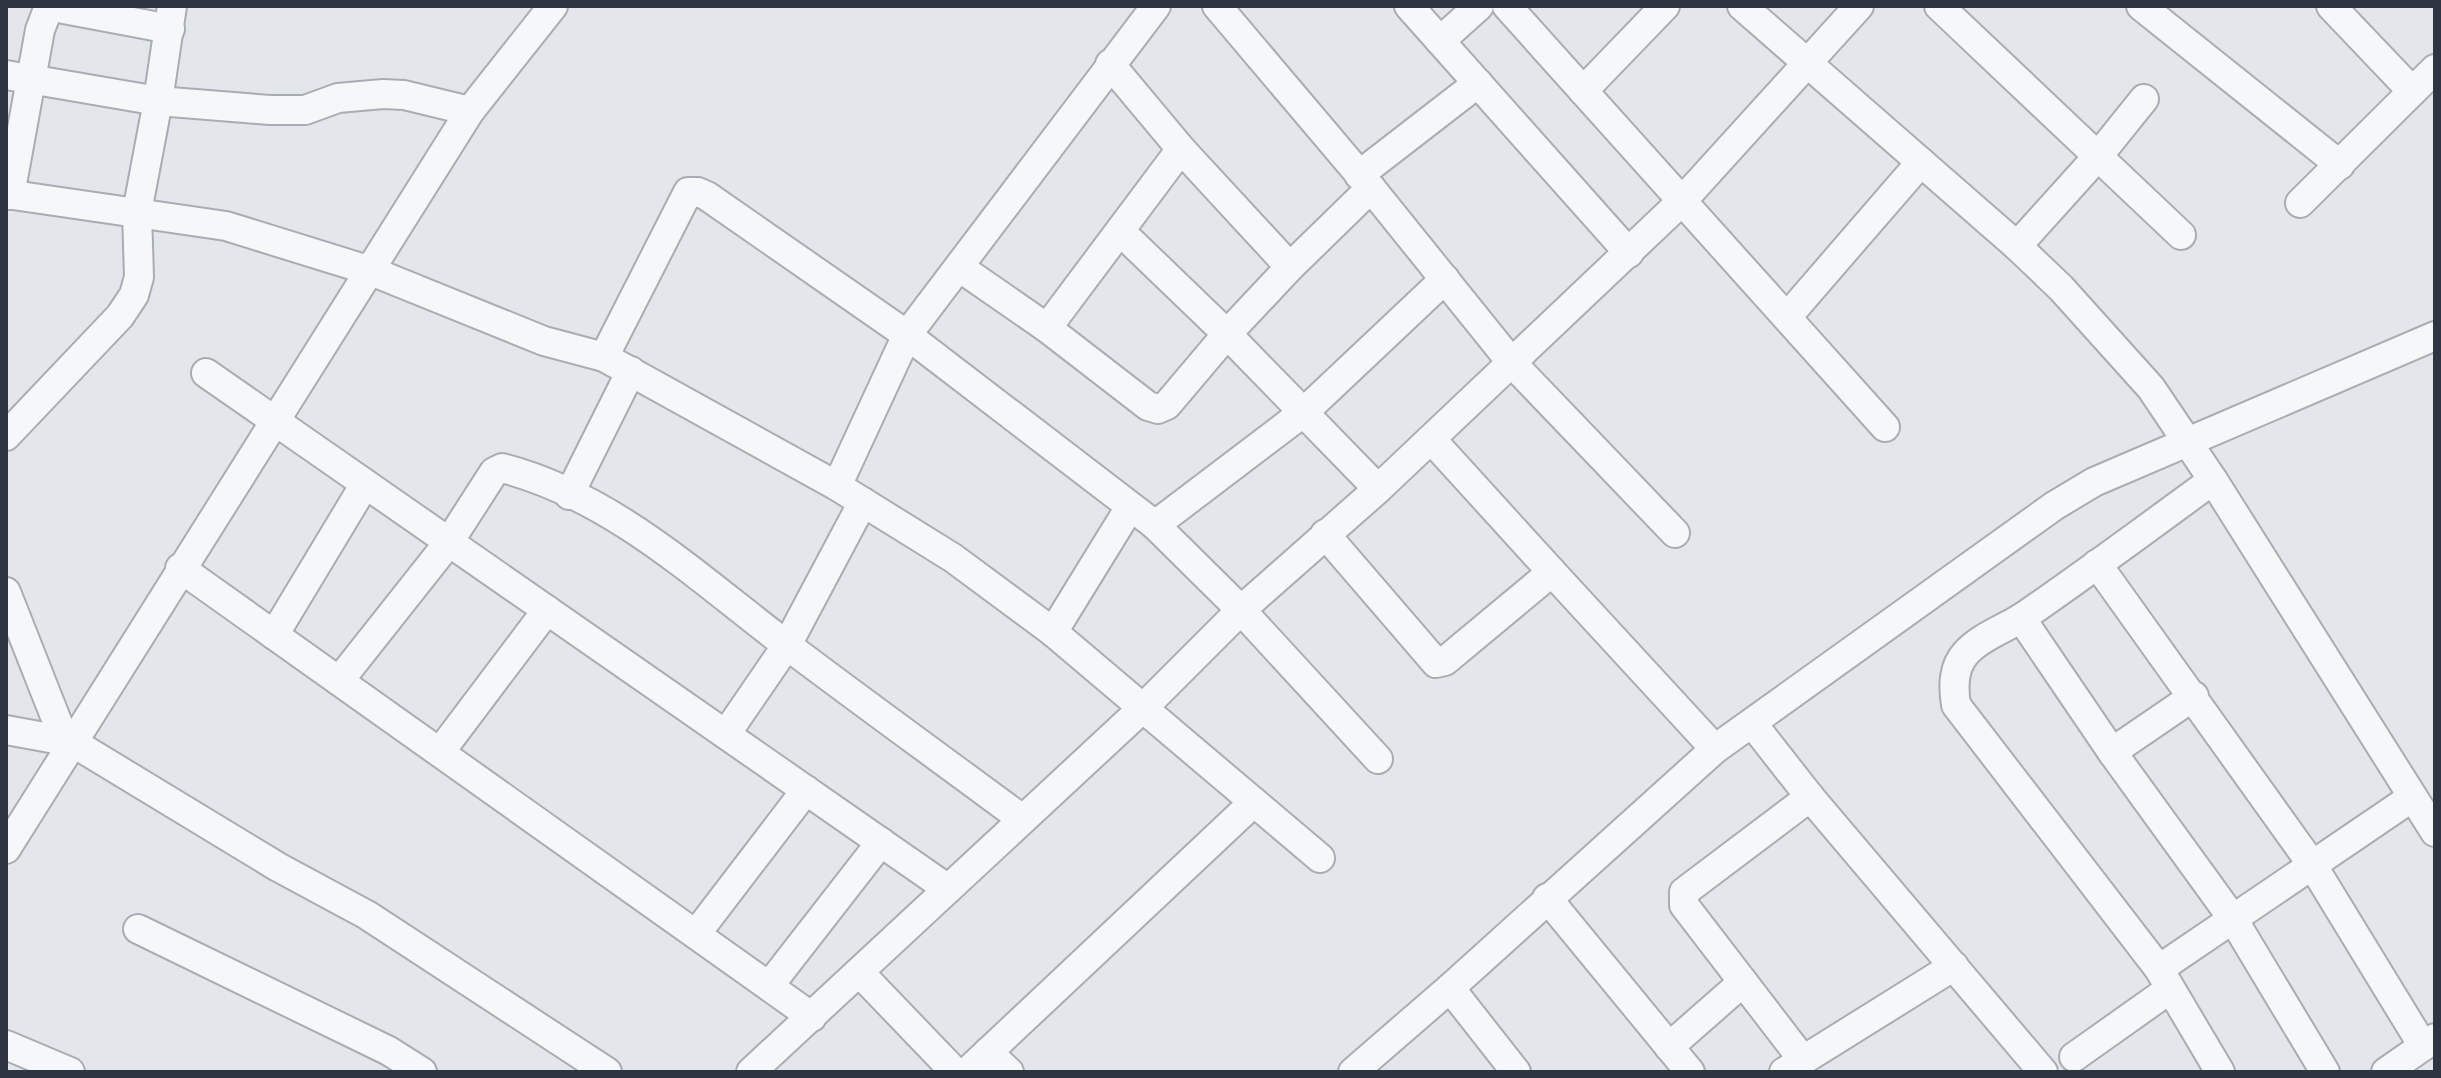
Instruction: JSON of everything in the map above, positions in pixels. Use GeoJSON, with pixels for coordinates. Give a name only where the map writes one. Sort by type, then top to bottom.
{"type":"FeatureCollection","features":[{"type":"Feature","properties":{"kind":"street"},"geometry":{"type":"LineString","coordinates":[[6,849],[68,740],[371,271],[470,111],[553,6]]}},
{"type":"Feature","properties":{"kind":"street"},"geometry":{"type":"LineString","coordinates":[[837,486],[907,335],[1156,6]]}},
{"type":"Feature","properties":{"kind":"street"},"geometry":{"type":"LineString","coordinates":[[1217,6],[1512,363],[1675,533]]}},
{"type":"Feature","properties":{"kind":"street"},"geometry":{"type":"LineString","coordinates":[[1409,6],[1629,253]]}},
{"type":"Feature","properties":{"kind":"street"},"geometry":{"type":"LineString","coordinates":[[1440,41],[1479,6]]}},
{"type":"Feature","properties":{"kind":"street"},"geometry":{"type":"LineString","coordinates":[[1507,6],[1885,427]]}},
{"type":"Feature","properties":{"kind":"street"},"geometry":{"type":"LineString","coordinates":[[1583,91],[1665,6]]}},
{"type":"Feature","properties":{"kind":"street"},"geometry":{"type":"LineString","coordinates":[[1742,6],[2017,246],[2061,288],[2151,388],[2213,480],[2435,832]]}},
{"type":"Feature","properties":{"kind":"street"},"geometry":{"type":"LineString","coordinates":[[751,1072],[1144,707],[1241,610],[1378,489],[1629,253],[1682,201],[1859,6]]}},
{"type":"Feature","properties":{"kind":"street"},"geometry":{"type":"LineString","coordinates":[[1939,6],[2181,235]]}},
{"type":"Feature","properties":{"kind":"street"},"geometry":{"type":"LineString","coordinates":[[2141,6],[2340,165]]}},
{"type":"Feature","properties":{"kind":"street"},"geometry":{"type":"LineString","coordinates":[[2331,6],[2412,91]]}},
{"type":"Feature","properties":{"kind":"street"},"geometry":{"type":"LineString","coordinates":[[6,436],[120,316],[134,295],[139,277],[137,212],[171,17],[53,7],[45,14],[19,77],[8,194],[137,212],[226,226],[371,271],[544,341],[604,357],[837,486],[953,558],[1053,632],[1320,858]]}},
{"type":"Feature","properties":{"kind":"street"},"geometry":{"type":"LineString","coordinates":[[1110,64],[1181,149],[1290,267]]}},
{"type":"Feature","properties":{"kind":"street"},"geometry":{"type":"LineString","coordinates":[[2300,203],[2435,69]]}},
{"type":"Feature","properties":{"kind":"street"},"geometry":{"type":"LineString","coordinates":[[19,77],[158,101],[270,110],[305,110],[338,98],[383,94],[404,95],[470,111]]}},
{"type":"Feature","properties":{"kind":"street"},"geometry":{"type":"LineString","coordinates":[[959,267],[1047,328],[1148,406],[1158,409],[1167,405],[1365,182],[1478,83]]}},
{"type":"Feature","properties":{"kind":"street"},"geometry":{"type":"LineString","coordinates":[[2017,246],[2099,155],[2144,99]]}},
{"type":"Feature","properties":{"kind":"street"},"geometry":{"type":"LineString","coordinates":[[1047,328],[1181,149]]}},
{"type":"Feature","properties":{"kind":"street"},"geometry":{"type":"LineString","coordinates":[[1787,317],[1921,162]]}},
{"type":"Feature","properties":{"kind":"street"},"geometry":{"type":"LineString","coordinates":[[604,357],[688,192],[707,196],[907,335],[1155,525],[1241,610],[1378,759]]}},
{"type":"Feature","properties":{"kind":"street"},"geometry":{"type":"LineString","coordinates":[[1120,231],[1227,334],[1378,489]]}},
{"type":"Feature","properties":{"kind":"street"},"geometry":{"type":"LineString","coordinates":[[1155,525],[1304,412],[1445,279]]}},
{"type":"Feature","properties":{"kind":"street"},"geometry":{"type":"LineString","coordinates":[[1353,1072],[1715,749],[2054,506],[2094,482],[2435,336]]}},
{"type":"Feature","properties":{"kind":"street"},"geometry":{"type":"LineString","coordinates":[[569,495],[631,371]]}},
{"type":"Feature","properties":{"kind":"street"},"geometry":{"type":"LineString","coordinates":[[206,373],[948,889]]}},
{"type":"Feature","properties":{"kind":"street"},"geometry":{"type":"LineString","coordinates":[[1431,439],[1715,749]]}},
{"type":"Feature","properties":{"kind":"street"},"geometry":{"type":"LineString","coordinates":[[339,681],[449,542],[494,472],[502,468],[569,495],[657,543],[787,645],[1022,819]]}},
{"type":"Feature","properties":{"kind":"street"},"geometry":{"type":"LineString","coordinates":[[2213,480],[2021,618],[1967,651],[1954,677],[1956,705],[2165,979],[2220,1072]]}},
{"type":"Feature","properties":{"kind":"street"},"geometry":{"type":"LineString","coordinates":[[274,635],[365,484]]}},
{"type":"Feature","properties":{"kind":"street"},"geometry":{"type":"LineString","coordinates":[[726,734],[787,645],[863,502]]}},
{"type":"Feature","properties":{"kind":"street"},"geometry":{"type":"LineString","coordinates":[[1053,632],[1130,507]]}},
{"type":"Feature","properties":{"kind":"street"},"geometry":{"type":"LineString","coordinates":[[1325,534],[1436,663],[1445,661],[1552,572]]}},
{"type":"Feature","properties":{"kind":"street"},"geometry":{"type":"LineString","coordinates":[[2097,564],[2313,866],[2429,1042],[2386,1072]]}},
{"type":"Feature","properties":{"kind":"street"},"geometry":{"type":"LineString","coordinates":[[180,568],[812,1017]]}},
{"type":"Feature","properties":{"kind":"street"},"geometry":{"type":"LineString","coordinates":[[9,609],[68,740]]}},
{"type":"Feature","properties":{"kind":"street"},"geometry":{"type":"LineString","coordinates":[[440,752],[547,610]]}},
{"type":"Feature","properties":{"kind":"street"},"geometry":{"type":"LineString","coordinates":[[2021,618],[2112,752],[2233,919],[2325,1072]]}},
{"type":"Feature","properties":{"kind":"street"},"geometry":{"type":"LineString","coordinates":[[2112,752],[2194,696]]}},
{"type":"Feature","properties":{"kind":"street"},"geometry":{"type":"LineString","coordinates":[[1752,723],[1810,797],[2044,1072],[2065,1057],[2085,1064],[2165,979],[2233,919],[2411,798]]}},
{"type":"Feature","properties":{"kind":"street"},"geometry":{"type":"LineString","coordinates":[[6,730],[68,740],[278,867],[367,915],[607,1072]]}},
{"type":"Feature","properties":{"kind":"street"},"geometry":{"type":"LineString","coordinates":[[696,934],[806,790]]}},
{"type":"Feature","properties":{"kind":"street"},"geometry":{"type":"LineString","coordinates":[[1810,797],[1683,894],[1684,905],[1743,982],[1794,1066],[1954,966]]}},
{"type":"Feature","properties":{"kind":"street"},"geometry":{"type":"LineString","coordinates":[[967,1072],[1254,802]]}},
{"type":"Feature","properties":{"kind":"street"},"geometry":{"type":"LineString","coordinates":[[769,986],[881,842]]}},
{"type":"Feature","properties":{"kind":"street"},"geometry":{"type":"LineString","coordinates":[[1547,898],[1690,1072]]}},
{"type":"Feature","properties":{"kind":"street"},"geometry":{"type":"LineString","coordinates":[[138,929],[389,1051],[422,1072]]}},
{"type":"Feature","properties":{"kind":"street"},"geometry":{"type":"LineString","coordinates":[[859,972],[955,1072]]}},
{"type":"Feature","properties":{"kind":"street"},"geometry":{"type":"LineString","coordinates":[[1669,1047],[1743,982]]}},
{"type":"Feature","properties":{"kind":"street"},"geometry":{"type":"LineString","coordinates":[[1450,988],[1516,1072]]}},
{"type":"Feature","properties":{"kind":"street"},"geometry":{"type":"LineString","coordinates":[[6,1045],[70,1072]]}},
{"type":"Feature","properties":{"kind":"street"},"geometry":{"type":"LineString","coordinates":[[988,1052],[1009,1072]]}}]}
